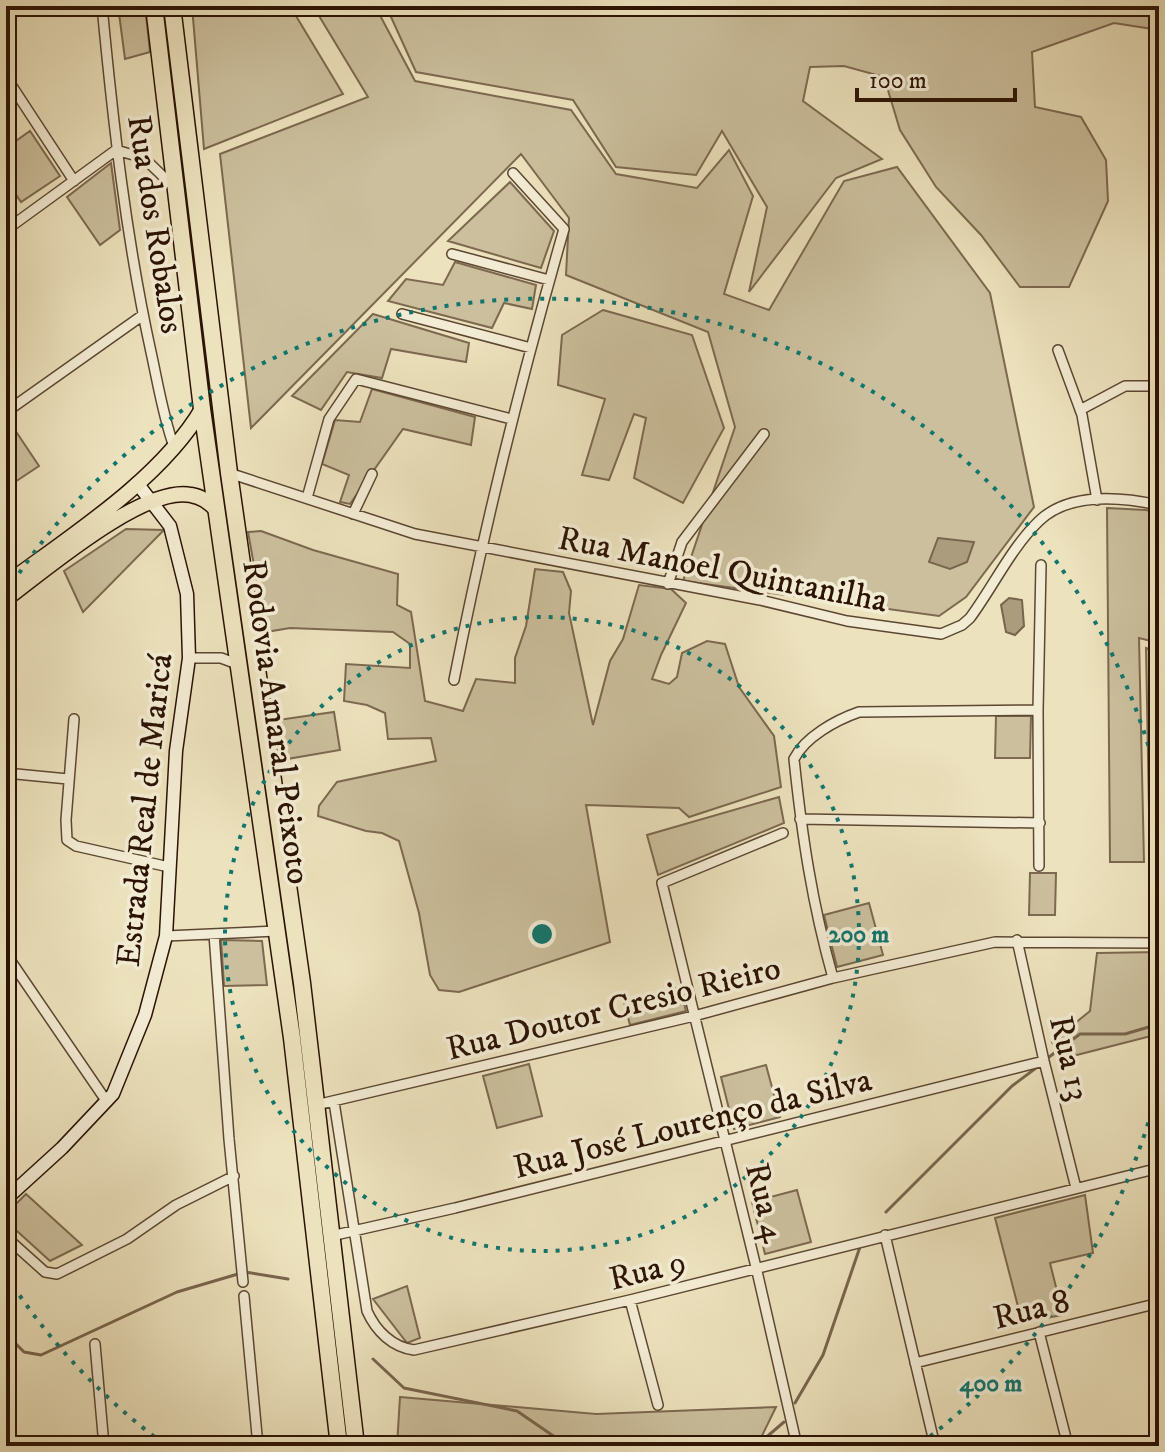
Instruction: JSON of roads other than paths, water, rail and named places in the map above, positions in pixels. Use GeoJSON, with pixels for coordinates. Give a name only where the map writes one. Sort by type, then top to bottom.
{"type":"FeatureCollection","features":[{"type":"Feature","properties":{"kind":"highway","name":"Rodovia Amaral Peixoto"},"geometry":{"type":"LineString","coordinates":[[154,6],[202,409],[277,931],[339,1446]]}},
{"type":"Feature","properties":{"kind":"highway","name":"Rodovia Amaral Peixoto"},"geometry":{"type":"LineString","coordinates":[[172,6],[229,473],[291,903],[356,1446]]}},
{"type":"Feature","properties":{"kind":"main road"},"geometry":{"type":"LineString","coordinates":[[6,599],[86,533],[190,430],[202,409]]}},
{"type":"Feature","properties":{"kind":"main road","name":"Estrada Real de Maricá"},"geometry":{"type":"LineString","coordinates":[[6,1199],[107,1102],[120,1081],[137,1037],[166,936],[176,751],[189,658],[187,594],[170,526],[137,483]]}},
{"type":"Feature","properties":{"kind":"main road"},"geometry":{"type":"LineString","coordinates":[[6,584],[86,533],[152,500],[189,494],[204,498],[217,510]]}},
{"type":"Feature","properties":{"kind":"street","name":"Rua dos Robalos"},"geometry":{"type":"LineString","coordinates":[[102,6],[116,150],[143,315],[166,425],[174,447]]}},
{"type":"Feature","properties":{"kind":"street"},"geometry":{"type":"LineString","coordinates":[[6,77],[74,181]]}},
{"type":"Feature","properties":{"kind":"street"},"geometry":{"type":"LineString","coordinates":[[6,230],[116,150],[144,158],[177,190]]}},
{"type":"Feature","properties":{"kind":"street"},"geometry":{"type":"LineString","coordinates":[[454,680],[480,547],[511,419],[564,229],[513,173]]}},
{"type":"Feature","properties":{"kind":"street"},"geometry":{"type":"LineString","coordinates":[[452,254],[549,280]]}},
{"type":"Feature","properties":{"kind":"street"},"geometry":{"type":"LineString","coordinates":[[402,314],[531,348]]}},
{"type":"Feature","properties":{"kind":"street"},"geometry":{"type":"LineString","coordinates":[[6,412],[143,315]]}},
{"type":"Feature","properties":{"kind":"street"},"geometry":{"type":"LineString","coordinates":[[1058,350],[1080,410],[1097,500]]}},
{"type":"Feature","properties":{"kind":"street"},"geometry":{"type":"LineString","coordinates":[[307,498],[329,419],[356,379],[511,419]]}},
{"type":"Feature","properties":{"kind":"street"},"geometry":{"type":"LineString","coordinates":[[1080,410],[1125,386],[1159,386]]}},
{"type":"Feature","properties":{"kind":"street"},"geometry":{"type":"LineString","coordinates":[[668,584],[682,542],[764,434]]}},
{"type":"Feature","properties":{"kind":"street","name":"Rua Manoel Quintanilha"},"geometry":{"type":"LineString","coordinates":[[229,473],[415,534],[760,600],[847,621],[941,634],[970,618],[1041,519],[1071,505],[1097,500],[1124,499],[1159,505]]}},
{"type":"Feature","properties":{"kind":"street"},"geometry":{"type":"LineString","coordinates":[[353,514],[372,474]]}},
{"type":"Feature","properties":{"kind":"street"},"geometry":{"type":"LineString","coordinates":[[1039,866],[1041,565]]}},
{"type":"Feature","properties":{"kind":"street"},"geometry":{"type":"LineString","coordinates":[[189,658],[239,656]]}},
{"type":"Feature","properties":{"kind":"street"},"geometry":{"type":"LineString","coordinates":[[833,978],[813,901],[794,759],[808,741],[848,716],[876,711],[1038,710]]}},
{"type":"Feature","properties":{"kind":"street"},"geometry":{"type":"LineString","coordinates":[[74,719],[65,835],[70,843],[169,867]]}},
{"type":"Feature","properties":{"kind":"street"},"geometry":{"type":"LineString","coordinates":[[6,773],[68,779]]}},
{"type":"Feature","properties":{"kind":"street"},"geometry":{"type":"LineString","coordinates":[[800,819],[1040,823]]}},
{"type":"Feature","properties":{"kind":"street","name":"Rua 4"},"geometry":{"type":"LineString","coordinates":[[783,833],[662,883],[797,1446]]}},
{"type":"Feature","properties":{"kind":"street"},"geometry":{"type":"LineString","coordinates":[[166,936],[277,931]]}},
{"type":"Feature","properties":{"kind":"street"},"geometry":{"type":"LineString","coordinates":[[214,934],[243,1282]]}},
{"type":"Feature","properties":{"kind":"street","name":"Rua 13"},"geometry":{"type":"LineString","coordinates":[[1017,940],[1076,1188]]}},
{"type":"Feature","properties":{"kind":"street","name":"Rua Doutor Cresio Rieiro"},"geometry":{"type":"LineString","coordinates":[[316,1105],[694,1016],[833,978],[995,942],[1159,943]]}},
{"type":"Feature","properties":{"kind":"street"},"geometry":{"type":"LineString","coordinates":[[6,954],[107,1102]]}},
{"type":"Feature","properties":{"kind":"street","name":"Rua José Lourenço da Silva"},"geometry":{"type":"LineString","coordinates":[[331,1236],[1044,1061]]}},
{"type":"Feature","properties":{"kind":"street","name":"Rua 9"},"geometry":{"type":"LineString","coordinates":[[334,1102],[367,1311],[383,1334],[406,1349],[422,1349],[630,1300],[1159,1168]]}},
{"type":"Feature","properties":{"kind":"street"},"geometry":{"type":"LineString","coordinates":[[6,1237],[45,1272],[57,1274],[127,1239],[176,1205],[234,1176]]}},
{"type":"Feature","properties":{"kind":"street"},"geometry":{"type":"LineString","coordinates":[[885,1235],[935,1446]]}},
{"type":"Feature","properties":{"kind":"street"},"geometry":{"type":"LineString","coordinates":[[244,1296],[258,1446]]}},
{"type":"Feature","properties":{"kind":"street"},"geometry":{"type":"LineString","coordinates":[[630,1300],[658,1405]]}},
{"type":"Feature","properties":{"kind":"street","name":"Rua 8"},"geometry":{"type":"LineString","coordinates":[[915,1363],[1159,1303]]}},
{"type":"Feature","properties":{"kind":"street"},"geometry":{"type":"LineString","coordinates":[[1039,1332],[1068,1446]]}},
{"type":"Feature","properties":{"kind":"street"},"geometry":{"type":"LineString","coordinates":[[95,1344],[104,1446]]}},
{"type":"Feature","properties":{"kind":"waterway"},"geometry":{"type":"LineString","coordinates":[[1045,1060],[1080,1034],[1125,1034],[1159,1024]]}},
{"type":"Feature","properties":{"kind":"waterway"},"geometry":{"type":"LineString","coordinates":[[886,1212],[1012,1086],[1036,1068]]}},
{"type":"Feature","properties":{"kind":"waterway"},"geometry":{"type":"LineString","coordinates":[[795,1403],[823,1355],[861,1244]]}},
{"type":"Feature","properties":{"kind":"waterway"},"geometry":{"type":"LineString","coordinates":[[245,1272],[288,1279]]}},
{"type":"Feature","properties":{"kind":"waterway"},"geometry":{"type":"LineString","coordinates":[[6,1334],[24,1352],[41,1355],[177,1292],[238,1274]]}},
{"type":"Feature","properties":{"kind":"waterway"},"geometry":{"type":"LineString","coordinates":[[373,1359],[404,1388],[517,1411],[568,1446]]}},
{"type":"Feature","properties":{"kind":"waterway"},"geometry":{"type":"LineString","coordinates":[[751,1446],[784,1422]]}}]}
